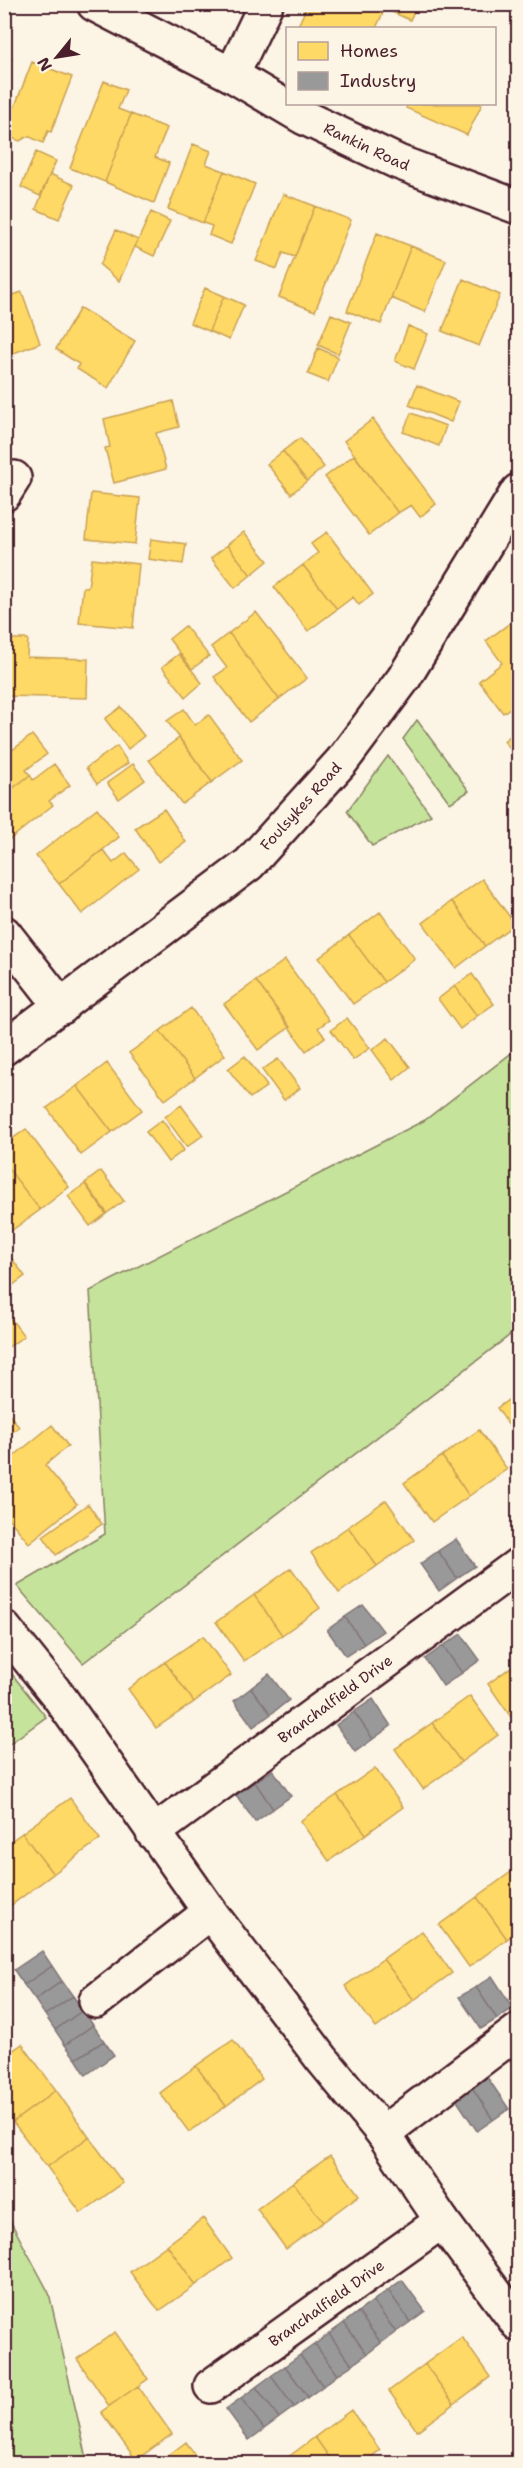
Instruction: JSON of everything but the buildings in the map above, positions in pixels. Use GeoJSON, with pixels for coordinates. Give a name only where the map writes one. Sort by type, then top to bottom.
{"type":"FeatureCollection","features":[{"type":"Feature","properties":{"kind":"street","name":"Rankin Road"},"geometry":{"type":"LineString","coordinates":[[94,4],[232,75],[303,117],[387,157],[519,207]]}},
{"type":"Feature","properties":{"kind":"street"},"geometry":{"type":"LineString","coordinates":[[232,75],[266,4]]}},
{"type":"Feature","properties":{"kind":"street","name":"Foulsykes Road"},"geometry":{"type":"LineString","coordinates":[[4,1048],[62,1007],[249,864],[342,761],[404,678],[519,491]]}},
{"type":"Feature","properties":{"kind":"street"},"geometry":{"type":"LineString","coordinates":[[4,933],[62,1007]]}},
{"type":"Feature","properties":{"kind":"street","name":"Branchalfield Drive"},"geometry":{"type":"LineString","coordinates":[[153,1833],[519,1565]]}},
{"type":"Feature","properties":{"kind":"street"},"geometry":{"type":"LineString","coordinates":[[4,1628],[60,1698],[210,1912],[322,2059],[383,2133],[442,2221],[519,2324]]}},
{"type":"Feature","properties":{"kind":"street"},"geometry":{"type":"LineString","coordinates":[[96,2001],[210,1912]]}},
{"type":"Feature","properties":{"kind":"street"},"geometry":{"type":"LineString","coordinates":[[383,2133],[519,2031]]}},
{"type":"Feature","properties":{"kind":"street","name":"Branchalfield Drive"},"geometry":{"type":"LineString","coordinates":[[212,2386],[442,2221]]}},
{"type":"Feature","properties":{"kind":"green space"},"geometry":{"type":"Polygon","coordinates":[[[417,720],[469,791],[450,803],[403,739],[417,720]]]}},
{"type":"Feature","properties":{"kind":"green space"},"geometry":{"type":"Polygon","coordinates":[[[388,756],[431,815],[372,846],[347,811],[388,756]]]}},
{"type":"Feature","properties":{"kind":"green space"},"geometry":{"type":"Polygon","coordinates":[[[518,1048],[518,1329],[83,1663],[17,1586],[105,1534],[90,1291],[425,1120],[518,1048]]]}},
{"type":"Feature","properties":{"kind":"green space"},"geometry":{"type":"Polygon","coordinates":[[[4,1664],[46,1717],[5,1747],[4,1747],[4,1664]]]}},
{"type":"Feature","properties":{"kind":"green space"},"geometry":{"type":"Polygon","coordinates":[[[5,2211],[49,2293],[88,2463],[5,2463],[5,2211]]]}}]}
